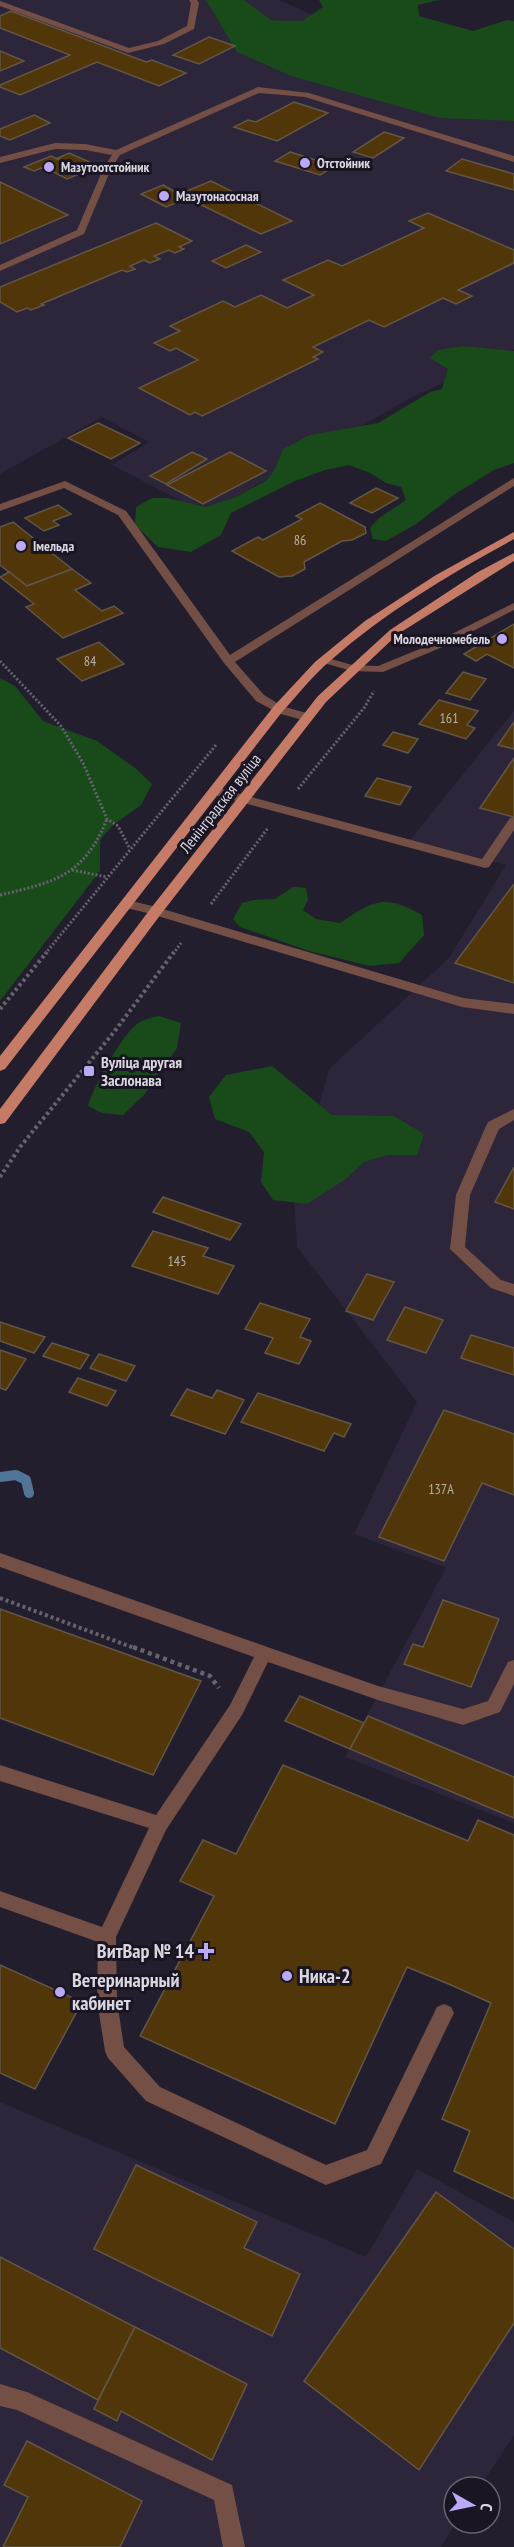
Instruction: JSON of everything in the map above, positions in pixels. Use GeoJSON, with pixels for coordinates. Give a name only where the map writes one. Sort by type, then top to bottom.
{"type":"FeatureCollection","features":[{"type":"Feature","properties":{"kind":"main road","name":"Ленінградская вуліца"},"geometry":{"type":"LineString","coordinates":[[0,1066],[278,709],[324,660],[367,625],[403,601],[460,565],[514,535]]}},
{"type":"Feature","properties":{"kind":"main road","name":"Ленінградская вуліца"},"geometry":{"type":"LineString","coordinates":[[0,1119],[156,911],[306,717],[352,668],[394,632],[482,574],[514,556]]}},
{"type":"Feature","properties":{"kind":"street"},"geometry":{"type":"LineString","coordinates":[[1,3],[22,0]]}},
{"type":"Feature","properties":{"kind":"street"},"geometry":{"type":"LineString","coordinates":[[1,3],[128,51],[163,42],[190,27],[194,0]]}},
{"type":"Feature","properties":{"kind":"street"},"geometry":{"type":"LineString","coordinates":[[0,268],[81,232],[107,169],[117,153],[258,90],[306,95],[514,159]]}},
{"type":"Feature","properties":{"kind":"street"},"geometry":{"type":"LineString","coordinates":[[0,160],[55,146],[85,147],[117,153]]}},
{"type":"Feature","properties":{"kind":"street"},"geometry":{"type":"LineString","coordinates":[[228,661],[514,482]]}},
{"type":"Feature","properties":{"kind":"street"},"geometry":{"type":"LineString","coordinates":[[0,508],[65,484],[122,513],[228,661],[260,698],[278,709],[306,717]]}},
{"type":"Feature","properties":{"kind":"street"},"geometry":{"type":"LineString","coordinates":[[324,660],[352,668],[379,670],[436,646],[514,606]]}},
{"type":"Feature","properties":{"kind":"street"},"geometry":{"type":"LineString","coordinates":[[215,791],[485,864],[514,821]]}},
{"type":"Feature","properties":{"kind":"street"},"geometry":{"type":"LineString","coordinates":[[127,904],[462,1002],[514,1009]]}},
{"type":"Feature","properties":{"kind":"street"},"geometry":{"type":"LineString","coordinates":[[514,1114],[493,1126],[463,1195],[457,1249],[496,1284],[514,1290]]}},
{"type":"Feature","properties":{"kind":"street"},"geometry":{"type":"LineString","coordinates":[[0,1560],[378,1693],[463,1716],[494,1707],[514,1667]]}},
{"type":"Feature","properties":{"kind":"street"},"geometry":{"type":"LineString","coordinates":[[264,1653],[236,1710],[160,1824],[107,1937],[107,2001],[115,2051],[153,2094],[326,2175],[374,2157],[444,2013]]}},
{"type":"Feature","properties":{"kind":"street"},"geometry":{"type":"LineString","coordinates":[[0,1773],[160,1824]]}},
{"type":"Feature","properties":{"kind":"street"},"geometry":{"type":"LineString","coordinates":[[0,1899],[107,1937]]}},
{"type":"Feature","properties":{"kind":"street"},"geometry":{"type":"LineString","coordinates":[[0,2395],[19,2400],[224,2493],[234,2547]]}},
{"type":"Feature","properties":{"kind":"path"},"geometry":{"type":"LineString","coordinates":[[0,661],[61,726],[83,763],[107,819],[118,826],[130,849]]}},
{"type":"Feature","properties":{"kind":"path"},"geometry":{"type":"LineString","coordinates":[[0,1177],[20,1147],[114,1032],[281,810],[364,708],[380,681],[379,670]]}},
{"type":"Feature","properties":{"kind":"path"},"geometry":{"type":"LineString","coordinates":[[0,895],[57,880],[85,859],[102,833],[107,819]]}},
{"type":"Feature","properties":{"kind":"path"},"geometry":{"type":"LineString","coordinates":[[71,870],[107,878]]}},
{"type":"Feature","properties":{"kind":"path"},"geometry":{"type":"LineString","coordinates":[[0,1598],[210,1676],[236,1710]]}},
{"type":"Feature","properties":{"kind":"shaded area"},"geometry":{"type":"Polygon","coordinates":[[[0,0],[279,0],[514,93],[514,349],[409,399],[206,514],[112,465],[149,442],[102,417],[0,474],[0,0]]]}},
{"type":"Feature","properties":{"kind":"shaded area"},"geometry":{"type":"Polygon","coordinates":[[[514,711],[514,1823],[345,1757],[446,1568],[354,1534],[417,1402],[297,1247],[294,1197],[329,1069],[449,958],[506,865],[410,840],[514,711]]]}},
{"type":"Feature","properties":{"kind":"shaded area"},"geometry":{"type":"Polygon","coordinates":[[[0,2102],[366,2257],[417,2169],[514,2222],[514,2435],[488,2475],[442,2475],[442,2535],[448,2535],[441,2547],[0,2547],[0,2102]]]}},
{"type":"Feature","properties":{"kind":"green space"},"geometry":{"type":"Polygon","coordinates":[[[206,0],[244,0],[271,20],[302,21],[323,7],[319,0],[439,0],[418,5],[419,16],[473,31],[507,20],[514,21],[514,121],[440,118],[291,76],[237,52],[206,0]]]}},
{"type":"Feature","properties":{"kind":"green space"},"geometry":{"type":"Polygon","coordinates":[[[462,346],[514,351],[514,463],[494,470],[455,494],[416,524],[386,541],[373,539],[370,528],[379,518],[406,500],[401,487],[386,483],[370,473],[349,465],[325,470],[295,481],[231,513],[221,535],[191,552],[158,547],[135,525],[136,507],[152,498],[168,498],[206,507],[236,497],[267,480],[275,469],[283,449],[310,435],[378,423],[430,392],[442,389],[448,369],[430,358],[438,350],[462,346]]]}},
{"type":"Feature","properties":{"kind":"green space"},"geometry":{"type":"Polygon","coordinates":[[[0,678],[15,686],[43,721],[97,741],[135,768],[152,784],[141,805],[113,825],[100,840],[100,871],[0,1001],[0,678]]]}},
{"type":"Feature","properties":{"kind":"green space"},"geometry":{"type":"Polygon","coordinates":[[[293,887],[306,888],[308,900],[303,910],[316,919],[340,923],[371,905],[389,902],[422,915],[424,935],[399,963],[370,966],[309,951],[240,927],[233,919],[242,903],[275,899],[293,887]]]}},
{"type":"Feature","properties":{"kind":"green space"},"geometry":{"type":"Polygon","coordinates":[[[159,1016],[181,1023],[177,1048],[144,1095],[123,1115],[102,1113],[88,1106],[102,1073],[125,1037],[140,1022],[159,1016]]]}},
{"type":"Feature","properties":{"kind":"green space"},"geometry":{"type":"Polygon","coordinates":[[[272,1066],[332,1115],[394,1116],[424,1134],[417,1155],[388,1155],[364,1162],[346,1179],[307,1204],[273,1200],[261,1182],[264,1152],[249,1132],[215,1119],[209,1097],[226,1075],[272,1066]]]}},
{"type":"Feature","properties":{"kind":"building"},"geometry":{"type":"Polygon","coordinates":[[[11,11],[146,62],[152,60],[186,73],[159,86],[97,62],[20,95],[0,85],[70,55],[0,28],[0,16],[11,11]]]}},
{"type":"Feature","properties":{"kind":"building"},"geometry":{"type":"Polygon","coordinates":[[[209,37],[235,46],[199,64],[173,55],[209,37]]]}},
{"type":"Feature","properties":{"kind":"building"},"geometry":{"type":"Polygon","coordinates":[[[0,51],[24,61],[0,71],[0,51]]]}},
{"type":"Feature","properties":{"kind":"building"},"geometry":{"type":"Polygon","coordinates":[[[294,102],[328,113],[277,141],[234,127],[248,120],[256,122],[294,102]]]}},
{"type":"Feature","properties":{"kind":"building"},"geometry":{"type":"Polygon","coordinates":[[[34,115],[50,123],[10,140],[0,136],[0,129],[34,115]]]}},
{"type":"Feature","properties":{"kind":"building"},"geometry":{"type":"Polygon","coordinates":[[[384,132],[404,138],[373,158],[353,152],[384,132]]]}},
{"type":"Feature","properties":{"kind":"building","name":"Отстойник"},"geometry":{"type":"Polygon","coordinates":[[[290,152],[335,166],[320,175],[275,161],[290,152]]]}},
{"type":"Feature","properties":{"kind":"building"},"geometry":{"type":"Polygon","coordinates":[[[69,153],[94,164],[82,169],[58,158],[69,153]]]}},
{"type":"Feature","properties":{"kind":"building","name":"Мазутоотстойник"},"geometry":{"type":"Polygon","coordinates":[[[51,156],[84,172],[67,179],[44,167],[34,171],[24,167],[51,156]]]}},
{"type":"Feature","properties":{"kind":"building"},"geometry":{"type":"Polygon","coordinates":[[[462,159],[514,174],[514,190],[446,171],[462,159]]]}},
{"type":"Feature","properties":{"kind":"building"},"geometry":{"type":"Polygon","coordinates":[[[211,181],[292,221],[261,234],[179,194],[211,181]]]}},
{"type":"Feature","properties":{"kind":"building"},"geometry":{"type":"Polygon","coordinates":[[[0,182],[68,215],[0,244],[0,182]]]}},
{"type":"Feature","properties":{"kind":"building","name":"Мазутонасосная"},"geometry":{"type":"Polygon","coordinates":[[[163,185],[188,198],[166,207],[141,194],[163,185]]]}},
{"type":"Feature","properties":{"kind":"building"},"geometry":{"type":"Polygon","coordinates":[[[428,213],[514,250],[514,263],[458,290],[472,296],[456,304],[443,298],[384,327],[369,320],[313,347],[323,352],[313,357],[318,359],[202,416],[195,412],[190,415],[139,388],[198,360],[176,348],[170,351],[154,343],[180,331],[170,326],[223,301],[235,307],[261,295],[287,308],[314,295],[283,280],[328,260],[342,266],[424,228],[409,221],[428,213]]]}},
{"type":"Feature","properties":{"kind":"building"},"geometry":{"type":"Polygon","coordinates":[[[156,223],[192,241],[179,247],[184,249],[175,253],[169,250],[154,256],[160,259],[150,263],[144,260],[130,266],[135,269],[127,272],[122,270],[31,310],[27,308],[17,312],[0,302],[0,287],[156,223]]]}},
{"type":"Feature","properties":{"kind":"building"},"geometry":{"type":"Polygon","coordinates":[[[246,245],[261,252],[226,268],[212,261],[246,245]]]}},
{"type":"Feature","properties":{"kind":"building"},"geometry":{"type":"Polygon","coordinates":[[[98,423],[140,443],[111,459],[68,438],[98,423]]]}},
{"type":"Feature","properties":{"kind":"building"},"geometry":{"type":"Polygon","coordinates":[[[192,452],[207,459],[166,484],[150,476],[192,452]]]}},
{"type":"Feature","properties":{"kind":"building"},"geometry":{"type":"Polygon","coordinates":[[[230,452],[266,471],[203,504],[167,485],[230,452]]]}},
{"type":"Feature","properties":{"kind":"building"},"geometry":{"type":"Polygon","coordinates":[[[376,488],[398,498],[372,513],[350,503],[376,488]]]}},
{"type":"Feature","properties":{"kind":"building"},"geometry":{"type":"Polygon","coordinates":[[[320,503],[365,527],[366,533],[352,540],[342,541],[304,562],[305,569],[292,576],[279,577],[232,551],[258,537],[263,540],[302,519],[296,516],[320,503]]]}},
{"type":"Feature","properties":{"kind":"building"},"geometry":{"type":"Polygon","coordinates":[[[58,505],[71,514],[53,521],[59,525],[44,531],[25,518],[58,505]]]}},
{"type":"Feature","properties":{"kind":"building","name":"Імельда"},"geometry":{"type":"Polygon","coordinates":[[[13,522],[72,569],[27,586],[0,565],[0,527],[13,522]]]}},
{"type":"Feature","properties":{"kind":"building"},"geometry":{"type":"Polygon","coordinates":[[[72,569],[91,583],[75,590],[102,611],[114,606],[123,613],[63,638],[26,607],[34,604],[0,577],[9,572],[27,586],[72,569]]]}},
{"type":"Feature","properties":{"kind":"building","name":"Молодечномебель"},"geometry":{"type":"Polygon","coordinates":[[[514,624],[514,668],[487,654],[476,661],[464,654],[514,624]]]}},
{"type":"Feature","properties":{"kind":"building"},"geometry":{"type":"Polygon","coordinates":[[[99,642],[124,664],[82,681],[57,659],[99,642]]]}},
{"type":"Feature","properties":{"kind":"building"},"geometry":{"type":"Polygon","coordinates":[[[463,672],[486,679],[470,700],[446,693],[463,672]]]}},
{"type":"Feature","properties":{"kind":"building"},"geometry":{"type":"Polygon","coordinates":[[[439,700],[478,711],[467,725],[475,728],[466,739],[419,724],[439,700]]]}},
{"type":"Feature","properties":{"kind":"building"},"geometry":{"type":"Polygon","coordinates":[[[514,722],[514,749],[498,745],[514,722]]]}},
{"type":"Feature","properties":{"kind":"building"},"geometry":{"type":"Polygon","coordinates":[[[393,732],[418,739],[408,753],[383,745],[393,732]]]}},
{"type":"Feature","properties":{"kind":"building"},"geometry":{"type":"Polygon","coordinates":[[[514,758],[514,817],[480,808],[514,758]]]}},
{"type":"Feature","properties":{"kind":"building"},"geometry":{"type":"Polygon","coordinates":[[[377,778],[411,787],[400,805],[365,796],[377,778]]]}},
{"type":"Feature","properties":{"kind":"building"},"geometry":{"type":"Polygon","coordinates":[[[514,884],[514,983],[455,963],[514,884]]]}},
{"type":"Feature","properties":{"kind":"building"},"geometry":{"type":"Polygon","coordinates":[[[514,1167],[514,1209],[495,1202],[514,1167]]]}},
{"type":"Feature","properties":{"kind":"building"},"geometry":{"type":"Polygon","coordinates":[[[163,1197],[241,1224],[230,1240],[153,1212],[163,1197]]]}},
{"type":"Feature","properties":{"kind":"building"},"geometry":{"type":"Polygon","coordinates":[[[153,1231],[208,1248],[203,1256],[234,1266],[218,1294],[132,1266],[153,1231]]]}},
{"type":"Feature","properties":{"kind":"building"},"geometry":{"type":"Polygon","coordinates":[[[367,1274],[394,1282],[373,1320],[346,1311],[367,1274]]]}},
{"type":"Feature","properties":{"kind":"building"},"geometry":{"type":"Polygon","coordinates":[[[260,1303],[310,1319],[300,1337],[311,1341],[299,1364],[265,1353],[273,1338],[245,1329],[260,1303]]]}},
{"type":"Feature","properties":{"kind":"building"},"geometry":{"type":"Polygon","coordinates":[[[405,1307],[443,1320],[426,1353],[387,1340],[405,1307]]]}},
{"type":"Feature","properties":{"kind":"building"},"geometry":{"type":"Polygon","coordinates":[[[0,1322],[45,1337],[34,1353],[0,1341],[0,1322]]]}},
{"type":"Feature","properties":{"kind":"building"},"geometry":{"type":"Polygon","coordinates":[[[471,1335],[514,1348],[514,1375],[461,1358],[471,1335]]]}},
{"type":"Feature","properties":{"kind":"building"},"geometry":{"type":"Polygon","coordinates":[[[52,1343],[89,1355],[80,1369],[43,1356],[52,1343]]]}},
{"type":"Feature","properties":{"kind":"building"},"geometry":{"type":"Polygon","coordinates":[[[0,1350],[26,1359],[6,1390],[0,1388],[0,1350]]]}},
{"type":"Feature","properties":{"kind":"building"},"geometry":{"type":"Polygon","coordinates":[[[99,1354],[135,1366],[126,1381],[90,1368],[99,1354]]]}},
{"type":"Feature","properties":{"kind":"building"},"geometry":{"type":"Polygon","coordinates":[[[78,1378],[116,1391],[107,1406],[69,1392],[78,1378]]]}},
{"type":"Feature","properties":{"kind":"building"},"geometry":{"type":"Polygon","coordinates":[[[187,1389],[212,1398],[217,1390],[244,1400],[225,1434],[171,1415],[187,1389]]]}},
{"type":"Feature","properties":{"kind":"building"},"geometry":{"type":"Polygon","coordinates":[[[258,1393],[351,1424],[344,1437],[334,1433],[324,1451],[241,1422],[258,1393]]]}},
{"type":"Feature","properties":{"kind":"building"},"geometry":{"type":"Polygon","coordinates":[[[444,1410],[514,1434],[514,1495],[482,1483],[444,1561],[379,1537],[444,1410]]]}},
{"type":"Feature","properties":{"kind":"building"},"geometry":{"type":"Polygon","coordinates":[[[443,1600],[499,1619],[471,1687],[404,1664],[413,1644],[423,1647],[443,1600]]]}},
{"type":"Feature","properties":{"kind":"building"},"geometry":{"type":"Polygon","coordinates":[[[0,1609],[201,1681],[153,1775],[0,1718],[0,1609]]]}},
{"type":"Feature","properties":{"kind":"building"},"geometry":{"type":"Polygon","coordinates":[[[300,1696],[364,1723],[350,1749],[285,1721],[300,1696]]]}},
{"type":"Feature","properties":{"kind":"building"},"geometry":{"type":"Polygon","coordinates":[[[368,1716],[514,1777],[514,1818],[350,1749],[368,1716]]]}},
{"type":"Feature","properties":{"kind":"building","name":"Ника-2"},"geometry":{"type":"Polygon","coordinates":[[[283,1765],[468,1841],[478,1820],[514,1835],[514,2199],[454,2171],[470,2131],[442,2119],[491,2003],[451,1985],[407,1967],[335,2124],[140,2036],[214,1896],[180,1881],[203,1840],[236,1854],[283,1765]]]}},
{"type":"Feature","properties":{"kind":"building"},"geometry":{"type":"Polygon","coordinates":[[[0,1965],[82,2002],[35,2089],[0,2073],[0,1965]]]}},
{"type":"Feature","properties":{"kind":"building"},"geometry":{"type":"Polygon","coordinates":[[[136,2165],[257,2222],[244,2248],[300,2274],[272,2336],[94,2249],[136,2165]]]}},
{"type":"Feature","properties":{"kind":"building"},"geometry":{"type":"Polygon","coordinates":[[[436,2192],[514,2249],[514,2323],[419,2470],[304,2381],[436,2192]]]}},
{"type":"Feature","properties":{"kind":"building"},"geometry":{"type":"Polygon","coordinates":[[[0,2257],[135,2327],[98,2400],[0,2348],[0,2257]]]}},
{"type":"Feature","properties":{"kind":"building"},"geometry":{"type":"Polygon","coordinates":[[[135,2327],[247,2384],[212,2460],[121,2411],[117,2421],[94,2409],[135,2327]]]}},
{"type":"Feature","properties":{"kind":"building"},"geometry":{"type":"Polygon","coordinates":[[[27,2441],[142,2501],[120,2547],[3,2547],[28,2497],[4,2485],[27,2441]]]}},
{"type":"Feature","properties":{"kind":"waterway"},"geometry":{"type":"LineString","coordinates":[[0,1477],[16,1475],[26,1480],[29,1493]]}},
{"type":"Feature","properties":{"kind":"place","name":"Отстойник"},"geometry":{"type":"Point","coordinates":[305,163]}},
{"type":"Feature","properties":{"kind":"place","name":"Мазутоотстойник"},"geometry":{"type":"Point","coordinates":[49,167]}},
{"type":"Feature","properties":{"kind":"place","name":"Мазутонасосная"},"geometry":{"type":"Point","coordinates":[164,196]}},
{"type":"Feature","properties":{"kind":"place","name":"Імельда"},"geometry":{"type":"Point","coordinates":[21,546]}},
{"type":"Feature","properties":{"kind":"place","name":"Молодечномебель"},"geometry":{"type":"Point","coordinates":[502,639]}},
{"type":"Feature","properties":{"kind":"place","name":"Вуліца другая Заслонава"},"geometry":{"type":"Point","coordinates":[89,1071]}},
{"type":"Feature","properties":{"kind":"place","name":"ВитВар № 14"},"geometry":{"type":"Point","coordinates":[206,1951]}},
{"type":"Feature","properties":{"kind":"place","name":"Ника-2"},"geometry":{"type":"Point","coordinates":[287,1976]}},
{"type":"Feature","properties":{"kind":"place","name":"Ветеринарный кабинет"},"geometry":{"type":"Point","coordinates":[60,1992]}}]}
